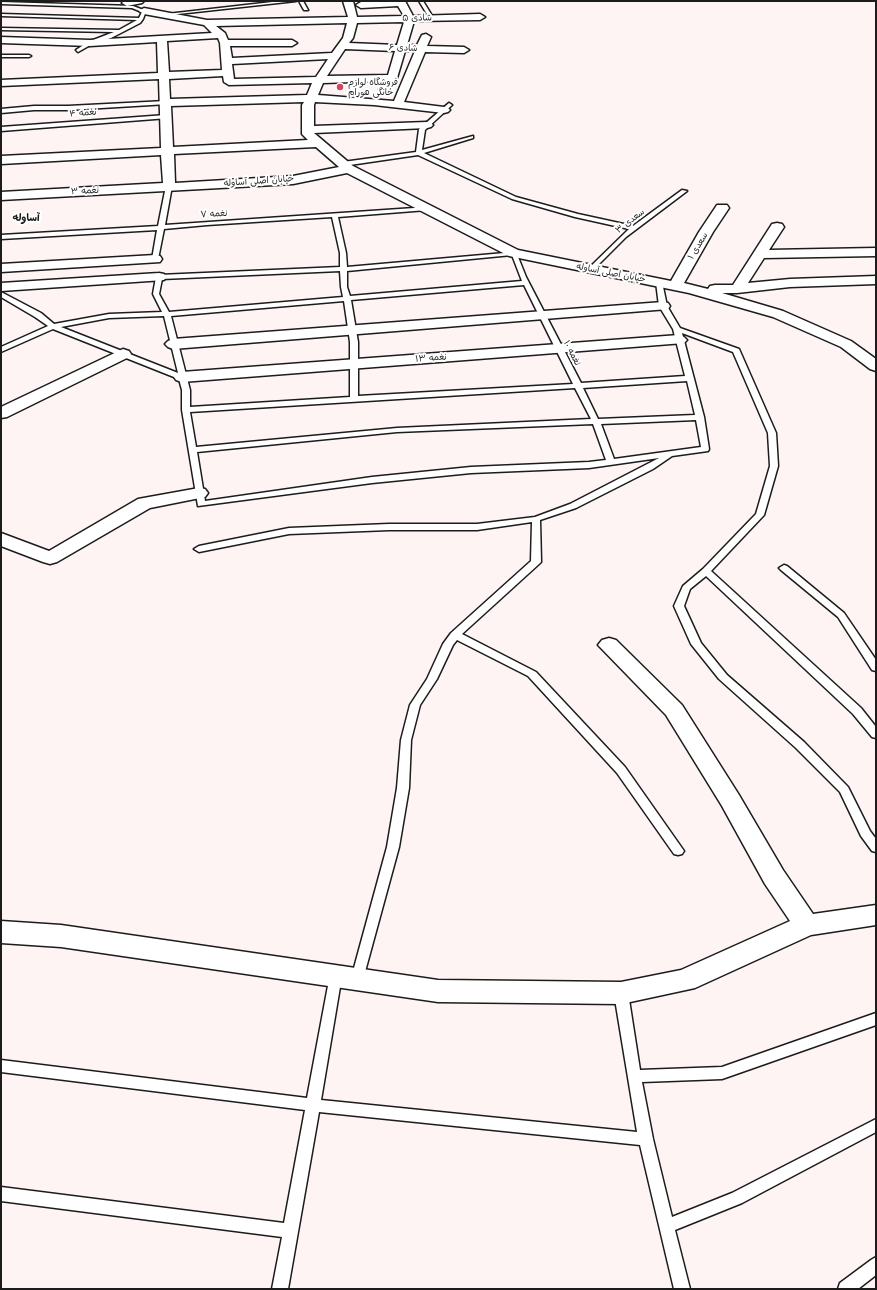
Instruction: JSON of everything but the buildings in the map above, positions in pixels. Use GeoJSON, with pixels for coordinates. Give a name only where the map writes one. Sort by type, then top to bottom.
{"type":"FeatureCollection","features":[{"type":"Feature","properties":{"kind":"street"},"geometry":{"type":"LineString","coordinates":[[348,1],[353,19],[348,38],[318,81],[308,105],[308,130],[427,125]]}},
{"type":"Feature","properties":{"kind":"street"},"geometry":{"type":"LineString","coordinates":[[362,5],[400,2],[410,18],[392,78],[374,102]]}},
{"type":"Feature","properties":{"kind":"street"},"geometry":{"type":"LineString","coordinates":[[456,6],[464,17]]}},
{"type":"Feature","properties":{"kind":"street"},"geometry":{"type":"LineString","coordinates":[[143,15],[169,14],[207,23],[222,44],[227,61],[229,82],[392,78]]}},
{"type":"Feature","properties":{"kind":"street","name":"شادی ۵"},"geometry":{"type":"LineString","coordinates":[[207,23],[480,17]]}},
{"type":"Feature","properties":{"kind":"street"},"geometry":{"type":"LineString","coordinates":[[398,104],[422,48],[432,18]]}},
{"type":"Feature","properties":{"kind":"street"},"geometry":{"type":"LineString","coordinates":[[162,38],[169,186]]}},
{"type":"Feature","properties":{"kind":"street"},"geometry":{"type":"LineString","coordinates":[[1,40],[90,43],[162,38],[222,44],[292,43]]}},
{"type":"Feature","properties":{"kind":"street","name":"شادی ۶"},"geometry":{"type":"LineString","coordinates":[[341,46],[464,50]]}},
{"type":"Feature","properties":{"kind":"street"},"geometry":{"type":"LineString","coordinates":[[227,61],[335,56]]}},
{"type":"Feature","properties":{"kind":"street"},"geometry":{"type":"LineString","coordinates":[[1,83],[228,73]]}},
{"type":"Feature","properties":{"kind":"street"},"geometry":{"type":"LineString","coordinates":[[8,94],[30,92],[31,82]]}},
{"type":"Feature","properties":{"kind":"street"},"geometry":{"type":"LineString","coordinates":[[166,103],[311,98],[446,108]]}},
{"type":"Feature","properties":{"kind":"street","name":"خیابان اصلی آساوله"},"geometry":{"type":"LineString","coordinates":[[308,130],[308,134],[346,167],[514,254],[690,289],[778,314],[846,344],[876,366]]}},
{"type":"Feature","properties":{"kind":"street"},"geometry":{"type":"LineString","coordinates":[[1,160],[318,143]]}},
{"type":"Feature","properties":{"kind":"street","name":"خیابان اصلی آساوله"},"geometry":{"type":"LineString","coordinates":[[169,186],[293,180],[346,167]]}},
{"type":"Feature","properties":{"kind":"street","name":"نغمه ۳"},"geometry":{"type":"LineString","coordinates":[[1,196],[169,186]]}},
{"type":"Feature","properties":{"kind":"street","name":"سعدی ۱"},"geometry":{"type":"LineString","coordinates":[[675,286],[706,232],[722,208]]}},
{"type":"Feature","properties":{"kind":"street"},"geometry":{"type":"LineString","coordinates":[[737,289],[777,227]]}},
{"type":"Feature","properties":{"kind":"street"},"geometry":{"type":"LineString","coordinates":[[759,254],[876,252]]}},
{"type":"Feature","properties":{"kind":"street"},"geometry":{"type":"LineString","coordinates":[[1,268],[155,259]]}},
{"type":"Feature","properties":{"kind":"street"},"geometry":{"type":"LineString","coordinates":[[2,295],[159,277]]}},
{"type":"Feature","properties":{"kind":"street"},"geometry":{"type":"LineString","coordinates":[[690,289],[737,289],[790,283],[876,280]]}},
{"type":"Feature","properties":{"kind":"street"},"geometry":{"type":"LineString","coordinates":[[174,344],[663,306]]}},
{"type":"Feature","properties":{"kind":"street","name":"نغمه ۱۳"},"geometry":{"type":"LineString","coordinates":[[182,377],[559,348],[678,335]]}},
{"type":"Feature","properties":{"kind":"street"},"geometry":{"type":"LineString","coordinates":[[1,414],[124,354]]}},
{"type":"Feature","properties":{"kind":"street"},"geometry":{"type":"LineString","coordinates":[[1,539],[50,558],[146,503],[200,493]]}},
{"type":"Feature","properties":{"kind":"street"},"geometry":{"type":"LineString","coordinates":[[609,645],[674,710],[731,801],[774,877],[807,925]]}},
{"type":"Feature","properties":{"kind":"street"},"geometry":{"type":"LineString","coordinates":[[1,932],[61,936],[438,991],[621,993],[685,980],[807,925],[876,915]]}},
{"type":"Feature","properties":{"kind":"lane"},"geometry":{"type":"LineString","coordinates":[[68,9],[77,1]]}},
{"type":"Feature","properties":{"kind":"lane"},"geometry":{"type":"LineString","coordinates":[[169,14],[294,1]]}},
{"type":"Feature","properties":{"kind":"lane"},"geometry":{"type":"LineString","coordinates":[[301,1],[306,9]]}},
{"type":"Feature","properties":{"kind":"lane"},"geometry":{"type":"LineString","coordinates":[[421,1],[432,18]]}},
{"type":"Feature","properties":{"kind":"lane"},"geometry":{"type":"LineString","coordinates":[[1,3],[72,5],[131,3],[143,15]]}},
{"type":"Feature","properties":{"kind":"lane"},"geometry":{"type":"LineString","coordinates":[[229,3],[239,7]]}},
{"type":"Feature","properties":{"kind":"lane"},"geometry":{"type":"LineString","coordinates":[[59,17],[63,13]]}},
{"type":"Feature","properties":{"kind":"lane"},"geometry":{"type":"LineString","coordinates":[[1,15],[59,17],[143,15]]}},
{"type":"Feature","properties":{"kind":"lane"},"geometry":{"type":"LineString","coordinates":[[78,51],[90,43],[109,37],[120,31],[143,15]]}},
{"type":"Feature","properties":{"kind":"lane"},"geometry":{"type":"LineString","coordinates":[[1,29],[120,31]]}},
{"type":"Feature","properties":{"kind":"lane"},"geometry":{"type":"LineString","coordinates":[[1,56],[29,56]]}},
{"type":"Feature","properties":{"kind":"lane"},"geometry":{"type":"LineString","coordinates":[[1,110],[166,103]]}},
{"type":"Feature","properties":{"kind":"lane"},"geometry":{"type":"LineString","coordinates":[[419,153],[422,130],[446,108]]}},
{"type":"Feature","properties":{"kind":"lane","name":"نغمه ۴"},"geometry":{"type":"LineString","coordinates":[[1,129],[166,117]]}},
{"type":"Feature","properties":{"kind":"lane"},"geometry":{"type":"LineString","coordinates":[[346,167],[419,153],[471,137]]}},
{"type":"Feature","properties":{"kind":"lane"},"geometry":{"type":"LineString","coordinates":[[419,153],[514,198],[577,216],[634,228]]}},
{"type":"Feature","properties":{"kind":"lane"},"geometry":{"type":"LineString","coordinates":[[155,259],[169,186]]}},
{"type":"Feature","properties":{"kind":"lane","name":"سعدی ۳"},"geometry":{"type":"LineString","coordinates":[[591,269],[624,236],[684,191]]}},
{"type":"Feature","properties":{"kind":"lane","name":"نغمه ۷"},"geometry":{"type":"LineString","coordinates":[[1,236],[136,230],[427,208]]}},
{"type":"Feature","properties":{"kind":"lane"},"geometry":{"type":"LineString","coordinates":[[335,216],[343,253],[344,287],[353,331],[354,399]]}},
{"type":"Feature","properties":{"kind":"lane"},"geometry":{"type":"LineString","coordinates":[[514,254],[344,268],[159,277],[156,294],[166,314],[186,390],[186,410],[201,504],[372,480],[471,470],[589,465],[705,449],[700,417],[678,335],[663,306],[658,282]]}},
{"type":"Feature","properties":{"kind":"lane","name":"نغمه ۱۰"},"geometry":{"type":"LineString","coordinates":[[514,254],[526,283],[596,422],[611,462]]}},
{"type":"Feature","properties":{"kind":"lane"},"geometry":{"type":"LineString","coordinates":[[1,350],[53,326],[109,316],[166,314],[526,283]]}},
{"type":"Feature","properties":{"kind":"lane"},"geometry":{"type":"LineString","coordinates":[[2,295],[38,315],[53,326],[182,377]]}},
{"type":"Feature","properties":{"kind":"lane"},"geometry":{"type":"LineString","coordinates":[[678,335],[736,351],[772,433],[774,466],[760,515],[706,571],[686,588],[680,606],[696,644],[723,677],[800,746],[844,790],[866,833],[876,848]]}},
{"type":"Feature","properties":{"kind":"lane"},"geometry":{"type":"LineString","coordinates":[[186,410],[690,378]]}},
{"type":"Feature","properties":{"kind":"lane"},"geometry":{"type":"LineString","coordinates":[[193,450],[397,430],[700,417]]}},
{"type":"Feature","properties":{"kind":"lane"},"geometry":{"type":"LineString","coordinates":[[199,548],[289,531],[477,527],[536,519],[573,506],[650,467],[671,454]]}},
{"type":"Feature","properties":{"kind":"lane"},"geometry":{"type":"LineString","coordinates":[[280,1289],[313,1105],[346,977],[393,847],[403,788],[406,740],[415,705],[432,679],[448,644],[536,562],[536,519]]}},
{"type":"Feature","properties":{"kind":"lane"},"geometry":{"type":"LineString","coordinates":[[784,568],[841,615],[876,668]]}},
{"type":"Feature","properties":{"kind":"lane"},"geometry":{"type":"LineString","coordinates":[[706,571],[857,712],[876,734]]}},
{"type":"Feature","properties":{"kind":"lane"},"geometry":{"type":"LineString","coordinates":[[456,635],[532,674],[621,770],[678,851]]}},
{"type":"Feature","properties":{"kind":"lane"},"geometry":{"type":"LineString","coordinates":[[621,993],[646,1139],[682,1289]]}},
{"type":"Feature","properties":{"kind":"lane"},"geometry":{"type":"LineString","coordinates":[[634,1076],[722,1073],[876,1019]]}},
{"type":"Feature","properties":{"kind":"lane"},"geometry":{"type":"LineString","coordinates":[[1,1066],[313,1105],[646,1139]]}},
{"type":"Feature","properties":{"kind":"lane"},"geometry":{"type":"LineString","coordinates":[[667,1226],[737,1198],[876,1125]]}},
{"type":"Feature","properties":{"kind":"lane"},"geometry":{"type":"LineString","coordinates":[[1,1194],[290,1231]]}},
{"type":"Feature","properties":{"kind":"lane"},"geometry":{"type":"LineString","coordinates":[[846,1289],[876,1265]]}},
{"type":"Feature","properties":{"kind":"place","name":"فروشگاه لوازم خانگی هورام"},"geometry":{"type":"Point","coordinates":[340,87]}},
{"type":"Feature","properties":{"kind":"district","name":"آساوله"},"geometry":{"type":"Point","coordinates":[26,218]}}]}
